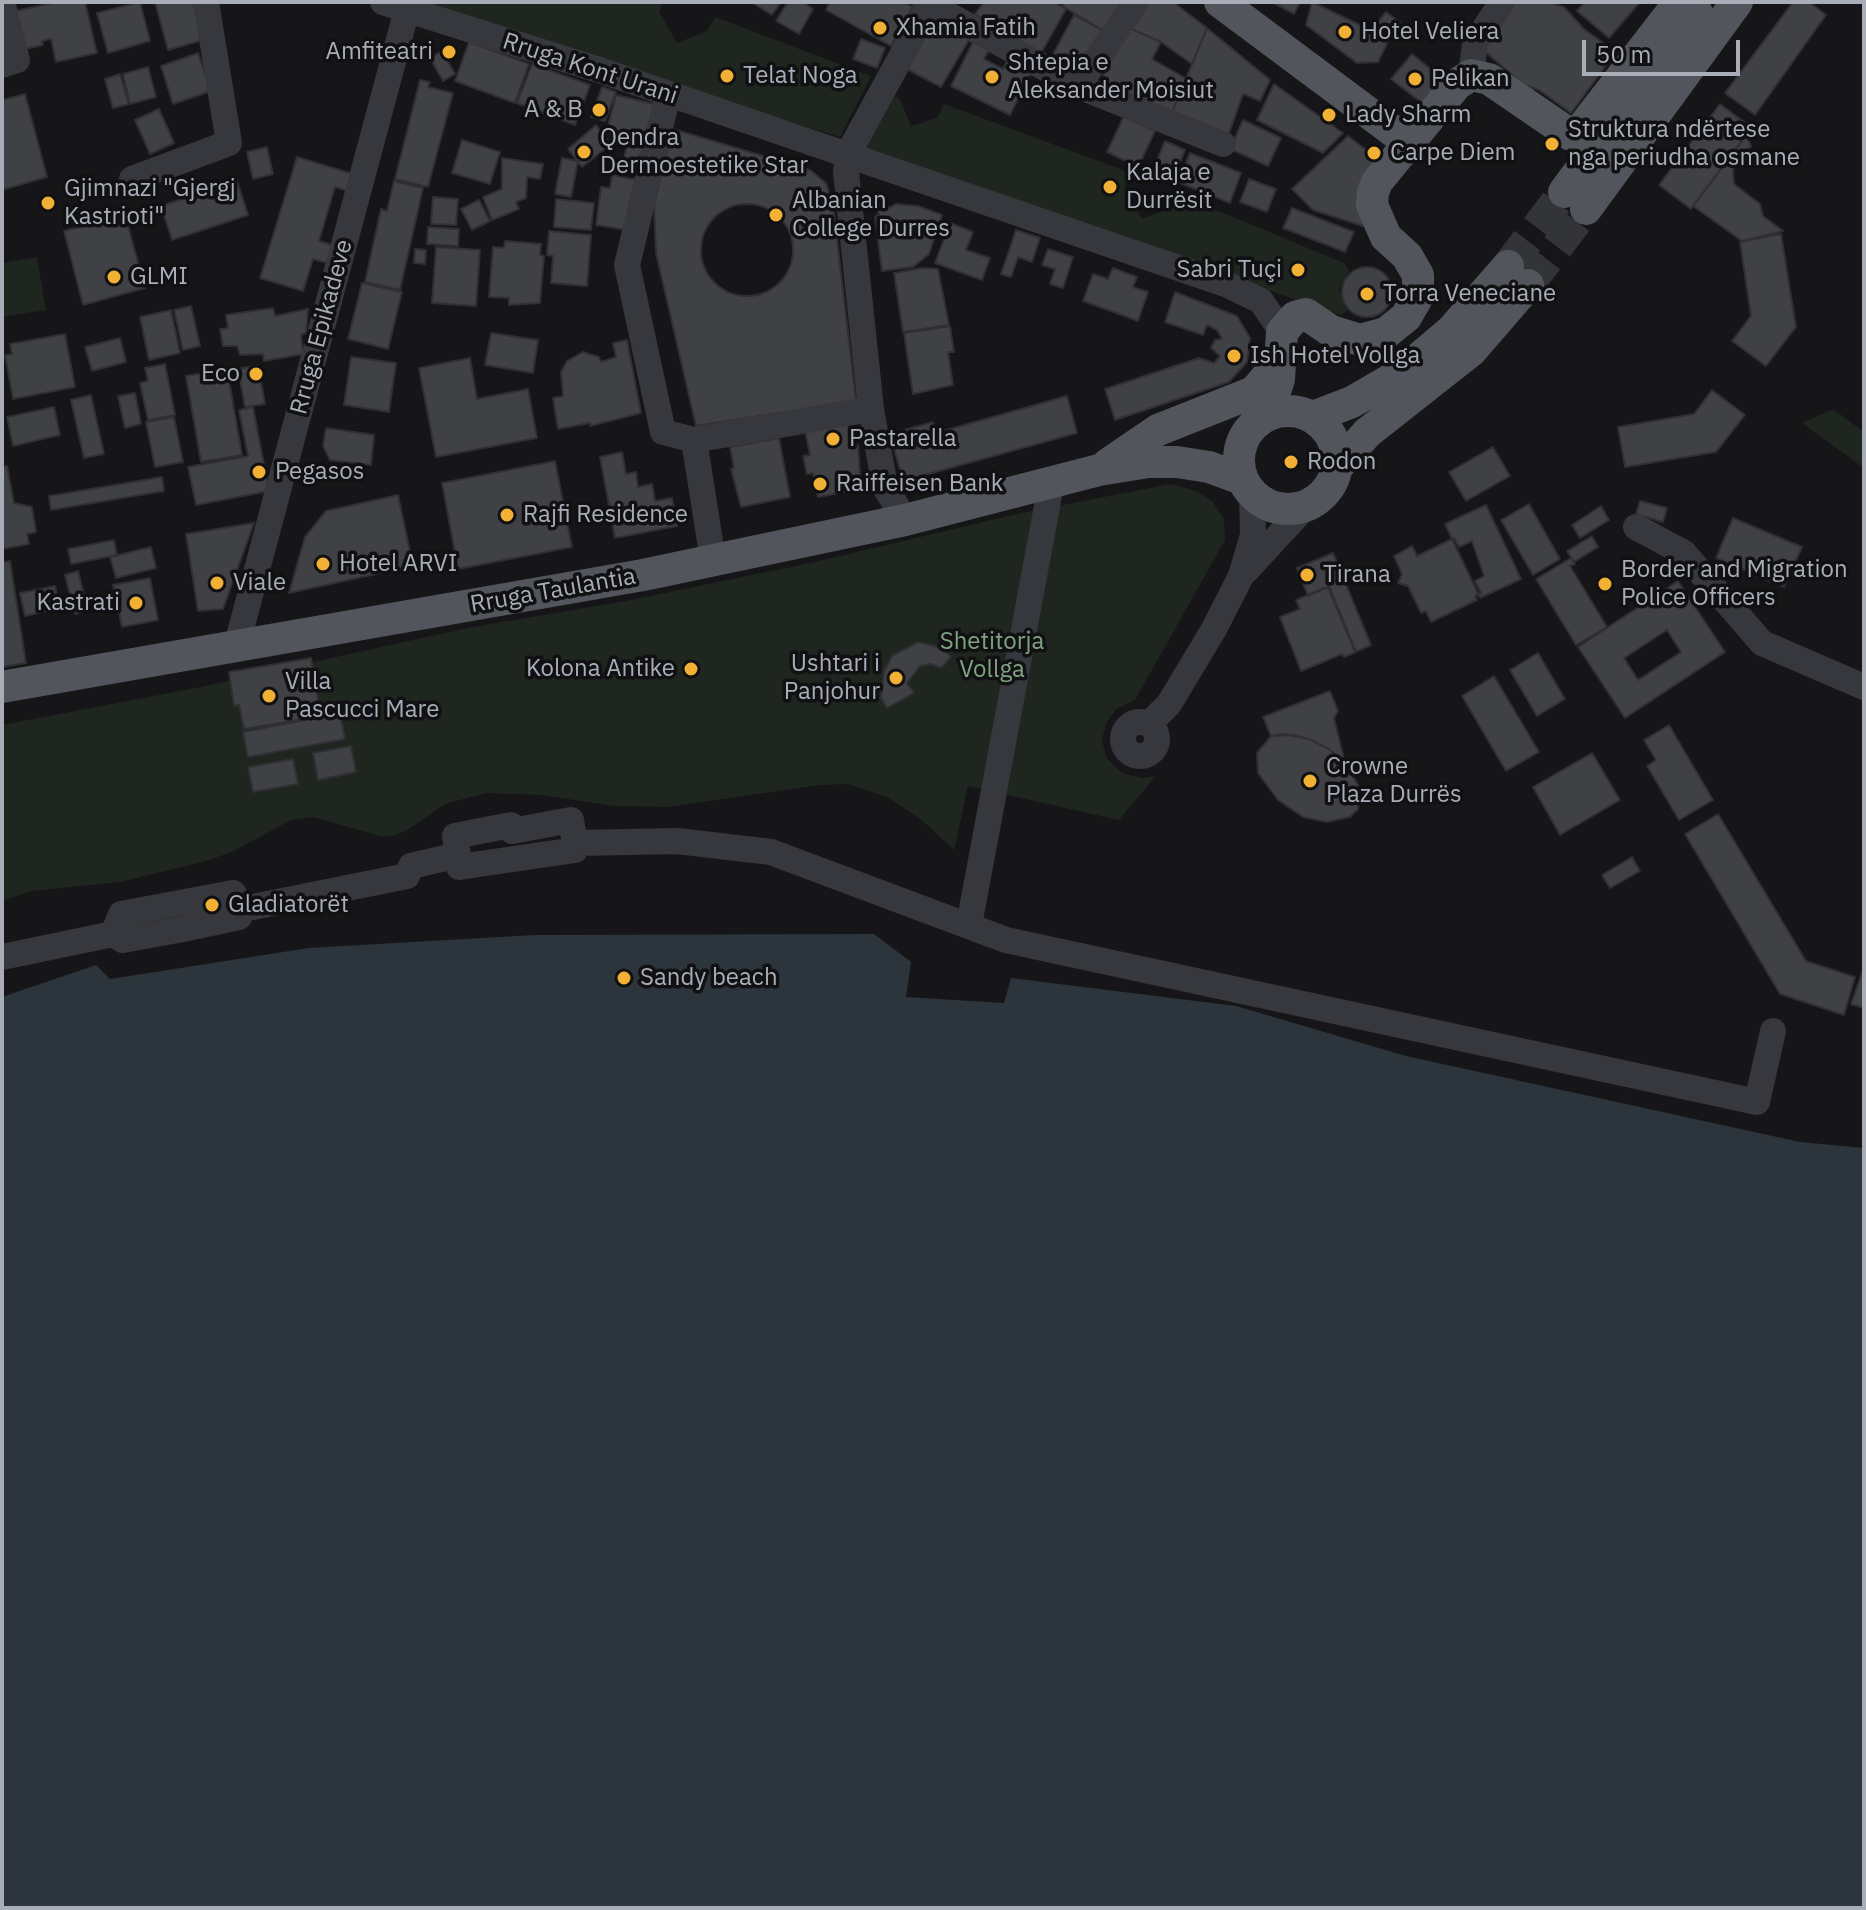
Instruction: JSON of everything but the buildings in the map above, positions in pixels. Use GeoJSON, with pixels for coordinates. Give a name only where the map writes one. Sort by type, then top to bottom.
{"type":"FeatureCollection","features":[{"type":"Feature","properties":{"kind":"main road"},"geometry":{"type":"LineString","coordinates":[[1220,2],[1409,143],[1457,84],[1471,75],[1489,79],[1571,135],[1588,121],[1671,13],[1701,7]]}},
{"type":"Feature","properties":{"kind":"main road"},"geometry":{"type":"LineString","coordinates":[[1701,7],[1575,201],[1737,2]]}},
{"type":"Feature","properties":{"kind":"main road","name":"Rruga Kont Urani"},"geometry":{"type":"LineString","coordinates":[[1290,334],[1331,331],[1360,340],[1386,333],[1406,317],[1418,296],[1418,275],[1407,256],[1386,237],[1372,205],[1377,182],[1409,143]]}},
{"type":"Feature","properties":{"kind":"main road"},"geometry":{"type":"LineString","coordinates":[[1290,334],[1276,394],[1239,450],[1247,487],[1283,510],[1306,506],[1323,495],[1338,466],[1367,433],[1471,351],[1518,275],[1471,311],[1400,374],[1370,393],[1313,417]]}},
{"type":"Feature","properties":{"kind":"main road"},"geometry":{"type":"LineString","coordinates":[[1099,470],[1158,430],[1254,392],[1290,334]]}},
{"type":"Feature","properties":{"kind":"main road"},"geometry":{"type":"LineString","coordinates":[[1260,421],[1290,410],[1313,417],[1333,438],[1338,466]]}},
{"type":"Feature","properties":{"kind":"main road","name":"Rruga Taulantia"},"geometry":{"type":"LineString","coordinates":[[2,687],[504,600],[905,520],[1051,485],[1099,470],[1190,432],[1260,421]]}},
{"type":"Feature","properties":{"kind":"main road","name":"Rruga Taulantia"},"geometry":{"type":"LineString","coordinates":[[1099,470],[1148,462],[1177,462],[1209,467],[1247,487]]}},
{"type":"Feature","properties":{"kind":"street"},"geometry":{"type":"LineString","coordinates":[[2,2],[17,60],[2,65]]}},
{"type":"Feature","properties":{"kind":"street"},"geometry":{"type":"LineString","coordinates":[[132,179],[229,143],[206,2]]}},
{"type":"Feature","properties":{"kind":"street"},"geometry":{"type":"LineString","coordinates":[[1078,86],[1136,2]]}},
{"type":"Feature","properties":{"kind":"street"},"geometry":{"type":"LineString","coordinates":[[1471,75],[1475,43],[1502,2]]}},
{"type":"Feature","properties":{"kind":"street"},"geometry":{"type":"LineString","coordinates":[[905,520],[885,487],[871,409],[846,172],[848,154],[928,3],[1078,86],[1223,144]]}},
{"type":"Feature","properties":{"kind":"street","name":"Rruga Kont Urani"},"geometry":{"type":"LineString","coordinates":[[400,4],[1228,285],[1273,293],[1290,334]]}},
{"type":"Feature","properties":{"kind":"street","name":"Rruga Epikadeve"},"geometry":{"type":"LineString","coordinates":[[237,644],[400,4]]}},
{"type":"Feature","properties":{"kind":"street"},"geometry":{"type":"LineString","coordinates":[[668,95],[627,265],[663,432],[694,440],[871,409]]}},
{"type":"Feature","properties":{"kind":"street"},"geometry":{"type":"LineString","coordinates":[[694,440],[713,560]]}},
{"type":"Feature","properties":{"kind":"street"},"geometry":{"type":"LineString","coordinates":[[969,925],[1051,485]]}},
{"type":"Feature","properties":{"kind":"street"},"geometry":{"type":"LineString","coordinates":[[1149,724],[1169,704],[1214,629],[1241,576],[1253,535],[1247,487]]}},
{"type":"Feature","properties":{"kind":"street"},"geometry":{"type":"LineString","coordinates":[[1241,576],[1306,506]]}},
{"type":"Feature","properties":{"kind":"street"},"geometry":{"type":"LineString","coordinates":[[1636,527],[1684,553],[1762,643],[1864,687]]}},
{"type":"Feature","properties":{"kind":"street"},"geometry":{"type":"LineString","coordinates":[[571,820],[575,843],[575,850],[459,867],[455,836],[571,820]]}},
{"type":"Feature","properties":{"kind":"street"},"geometry":{"type":"LineString","coordinates":[[575,843],[677,841],[771,852],[1006,940],[1757,1102],[1773,1031]]}},
{"type":"Feature","properties":{"kind":"street"},"geometry":{"type":"LineString","coordinates":[[2,957],[113,934],[123,940],[239,917],[243,909],[407,876],[411,866],[458,855]]}},
{"type":"Feature","properties":{"kind":"green space"},"geometry":{"type":"Polygon","coordinates":[[[419,2],[662,2],[659,12],[677,43],[707,31],[715,17],[871,76],[840,137],[417,6],[419,2]]]}},
{"type":"Feature","properties":{"kind":"green space"},"geometry":{"type":"Polygon","coordinates":[[[891,97],[899,97],[911,126],[937,118],[944,104],[1131,173],[1125,187],[1142,219],[1174,207],[1180,195],[1344,263],[1349,270],[1339,290],[1347,311],[1341,315],[861,151],[891,97]]]}},
{"type":"Feature","properties":{"kind":"green space"},"geometry":{"type":"Polygon","coordinates":[[[37,257],[46,310],[2,317],[2,263],[37,257]]]}},
{"type":"Feature","properties":{"kind":"green space"},"geometry":{"type":"Polygon","coordinates":[[[1833,409],[1864,432],[1864,468],[1802,423],[1833,409]]]}},
{"type":"Feature","properties":{"kind":"green space","name":"Shetitorja Vollga"},"geometry":{"type":"Polygon","coordinates":[[[1171,484],[1196,491],[1212,501],[1224,519],[1225,540],[1135,700],[1116,709],[1106,724],[1102,740],[1106,757],[1114,766],[1124,774],[1142,778],[1156,776],[1119,820],[968,786],[954,850],[923,821],[887,797],[848,784],[820,785],[668,807],[614,806],[541,795],[486,793],[445,804],[406,831],[392,836],[380,836],[313,817],[291,820],[232,852],[206,861],[120,882],[31,891],[2,901],[2,725],[201,687],[467,628],[626,601],[815,562],[1021,513],[1171,484]]]}},
{"type":"Feature","properties":{"kind":"shaded area"},"geometry":{"type":"Polygon","coordinates":[[[874,934],[911,962],[906,997],[1004,1003],[1011,978],[1236,1006],[1406,1056],[1800,1142],[1864,1148],[1864,1908],[2,1908],[2,997],[96,965],[110,979],[309,948],[534,935],[874,934]]]}},
{"type":"Feature","properties":{"kind":"tunnel"},"geometry":{"type":"LineString","coordinates":[[1508,266],[1564,192]]}},
{"type":"Feature","properties":{"kind":"tunnel"},"geometry":{"type":"LineString","coordinates":[[1528,285],[1586,209]]}},
{"type":"Feature","properties":{"kind":"place","name":"Xhamia Fatih"},"geometry":{"type":"Point","coordinates":[880,28]}},
{"type":"Feature","properties":{"kind":"place","name":"Hotel Veliera"},"geometry":{"type":"Point","coordinates":[1345,32]}},
{"type":"Feature","properties":{"kind":"place","name":"Amfiteatri"},"geometry":{"type":"Point","coordinates":[449,52]}},
{"type":"Feature","properties":{"kind":"place","name":"Telat Noga"},"geometry":{"type":"Point","coordinates":[727,76]}},
{"type":"Feature","properties":{"kind":"place","name":"Shtepia e Aleksander Moisiut"},"geometry":{"type":"Point","coordinates":[992,77]}},
{"type":"Feature","properties":{"kind":"place","name":"Pelikan"},"geometry":{"type":"Point","coordinates":[1415,79]}},
{"type":"Feature","properties":{"kind":"place","name":"A & B"},"geometry":{"type":"Point","coordinates":[599,110]}},
{"type":"Feature","properties":{"kind":"place","name":"Lady Sharm"},"geometry":{"type":"Point","coordinates":[1329,115]}},
{"type":"Feature","properties":{"kind":"place","name":"Struktura ndërtese nga periudha osmane"},"geometry":{"type":"Point","coordinates":[1552,144]}},
{"type":"Feature","properties":{"kind":"place","name":"Qendra Dermoestetike Star"},"geometry":{"type":"Point","coordinates":[584,152]}},
{"type":"Feature","properties":{"kind":"place","name":"Carpe Diem"},"geometry":{"type":"Point","coordinates":[1374,153]}},
{"type":"Feature","properties":{"kind":"place","name":"Kalaja e Durrësit"},"geometry":{"type":"Point","coordinates":[1110,187]}},
{"type":"Feature","properties":{"kind":"place","name":"Gjimnazi \"Gjergj Kastrioti\""},"geometry":{"type":"Point","coordinates":[48,203]}},
{"type":"Feature","properties":{"kind":"place","name":"Albanian College Durres"},"geometry":{"type":"Point","coordinates":[776,215]}},
{"type":"Feature","properties":{"kind":"place","name":"Sabri Tuçi"},"geometry":{"type":"Point","coordinates":[1298,270]}},
{"type":"Feature","properties":{"kind":"place","name":"GLMI"},"geometry":{"type":"Point","coordinates":[114,277]}},
{"type":"Feature","properties":{"kind":"place","name":"Torra Veneciane"},"geometry":{"type":"Point","coordinates":[1367,294]}},
{"type":"Feature","properties":{"kind":"place","name":"Ish Hotel Vollga"},"geometry":{"type":"Point","coordinates":[1234,356]}},
{"type":"Feature","properties":{"kind":"place","name":"Eco"},"geometry":{"type":"Point","coordinates":[256,374]}},
{"type":"Feature","properties":{"kind":"place","name":"Pastarella"},"geometry":{"type":"Point","coordinates":[833,439]}},
{"type":"Feature","properties":{"kind":"place","name":"Rodon"},"geometry":{"type":"Point","coordinates":[1291,462]}},
{"type":"Feature","properties":{"kind":"place","name":"Pegasos"},"geometry":{"type":"Point","coordinates":[259,472]}},
{"type":"Feature","properties":{"kind":"place","name":"Raiffeisen Bank"},"geometry":{"type":"Point","coordinates":[820,484]}},
{"type":"Feature","properties":{"kind":"place","name":"Rajfi Residence"},"geometry":{"type":"Point","coordinates":[507,515]}},
{"type":"Feature","properties":{"kind":"place","name":"Hotel ARVI"},"geometry":{"type":"Point","coordinates":[323,564]}},
{"type":"Feature","properties":{"kind":"place","name":"Tirana"},"geometry":{"type":"Point","coordinates":[1307,575]}},
{"type":"Feature","properties":{"kind":"place","name":"Viale"},"geometry":{"type":"Point","coordinates":[217,583]}},
{"type":"Feature","properties":{"kind":"place","name":"Border and Migration Police Officers"},"geometry":{"type":"Point","coordinates":[1605,584]}},
{"type":"Feature","properties":{"kind":"place","name":"Kastrati"},"geometry":{"type":"Point","coordinates":[136,603]}},
{"type":"Feature","properties":{"kind":"place","name":"Kolona Antike"},"geometry":{"type":"Point","coordinates":[691,669]}},
{"type":"Feature","properties":{"kind":"place","name":"Ushtari i Panjohur"},"geometry":{"type":"Point","coordinates":[896,678]}},
{"type":"Feature","properties":{"kind":"place","name":"Villa Pascucci Mare"},"geometry":{"type":"Point","coordinates":[269,696]}},
{"type":"Feature","properties":{"kind":"place","name":"Crowne Plaza Durrës"},"geometry":{"type":"Point","coordinates":[1310,781]}},
{"type":"Feature","properties":{"kind":"place","name":"Gladiatorët"},"geometry":{"type":"Point","coordinates":[212,905]}},
{"type":"Feature","properties":{"kind":"place","name":"Sandy beach"},"geometry":{"type":"Point","coordinates":[624,978]}}]}
